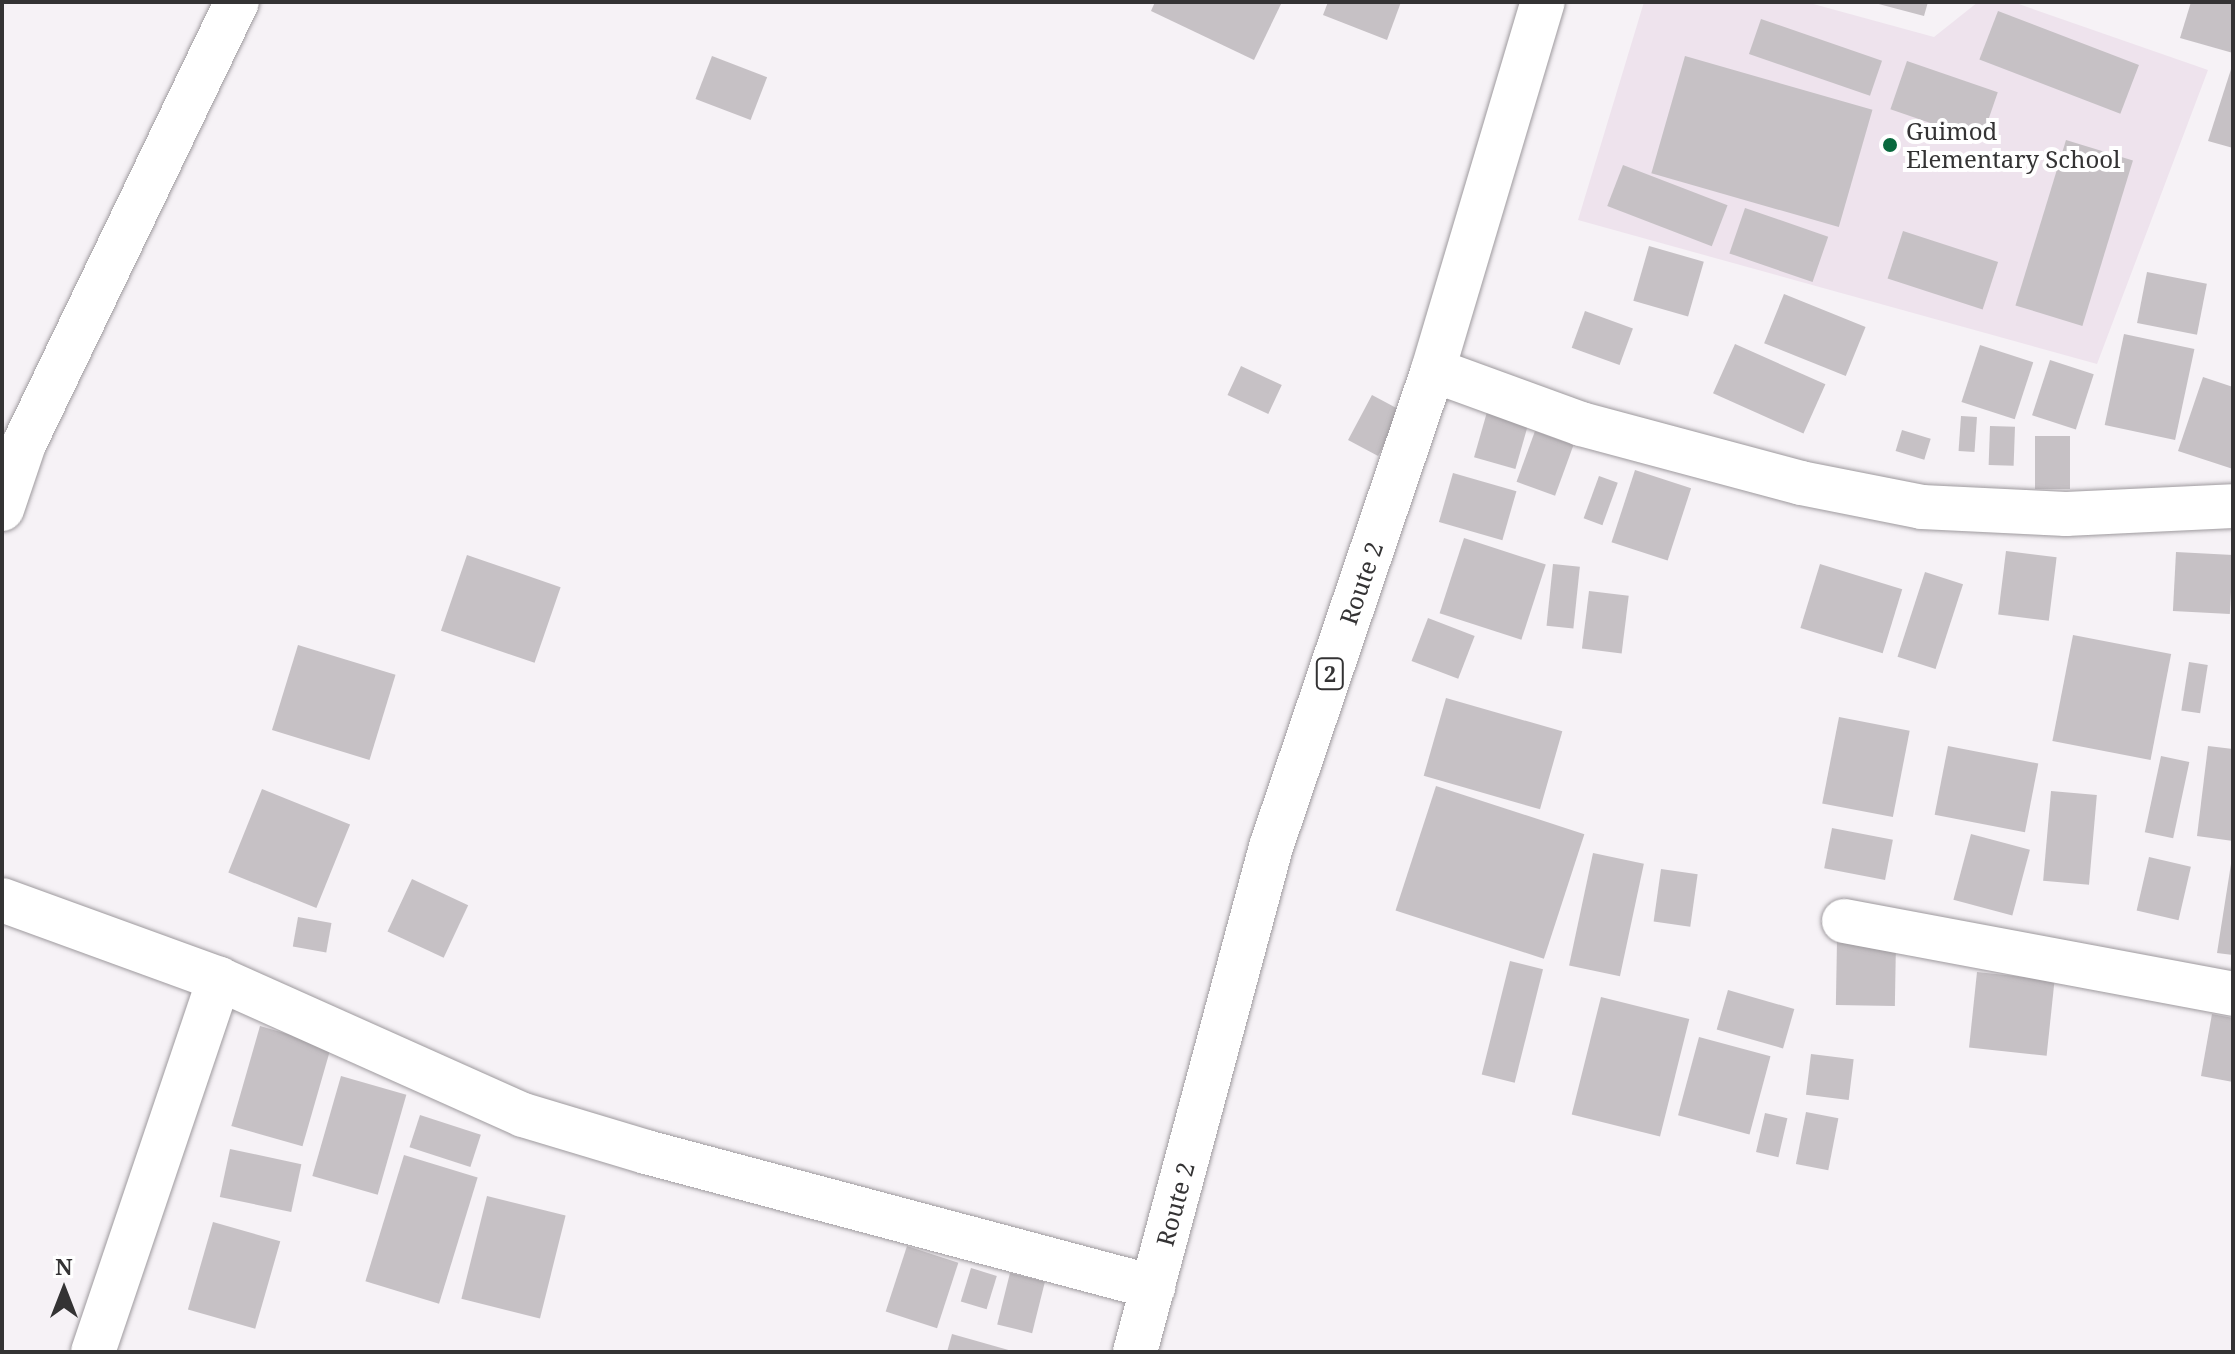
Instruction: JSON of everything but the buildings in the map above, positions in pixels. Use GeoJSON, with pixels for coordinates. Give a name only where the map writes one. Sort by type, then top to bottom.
{"type":"FeatureCollection","features":[{"type":"Feature","properties":{"kind":"main road"},"geometry":{"type":"LineString","coordinates":[[2,509],[24,444],[237,2]]}},
{"type":"Feature","properties":{"kind":"main road","name":"Route 2"},"geometry":{"type":"LineString","coordinates":[[1135,1352],[1271,847],[1433,370],[1543,2]]}},
{"type":"Feature","properties":{"kind":"main road"},"geometry":{"type":"LineString","coordinates":[[1433,370],[1581,424],[1801,483],[1922,507],[2066,514],[2233,506]]}},
{"type":"Feature","properties":{"kind":"main road"},"geometry":{"type":"LineString","coordinates":[[2,900],[219,979],[523,1115],[646,1152],[1153,1287]]}},
{"type":"Feature","properties":{"kind":"main road"},"geometry":{"type":"LineString","coordinates":[[1844,921],[2233,994]]}},
{"type":"Feature","properties":{"kind":"main road"},"geometry":{"type":"LineString","coordinates":[[93,1352],[219,979]]}},
{"type":"Feature","properties":{"kind":"shaded area","name":"Guimod Elementary School"},"geometry":{"type":"Polygon","coordinates":[[[1644,2],[1806,2],[1934,37],[1978,2],[2013,2],[2208,70],[2097,364],[1578,220],[1644,2]]]}},
{"type":"Feature","properties":{"kind":"place","name":"Guimod Elementary School"},"geometry":{"type":"Point","coordinates":[1890,145]}}]}
